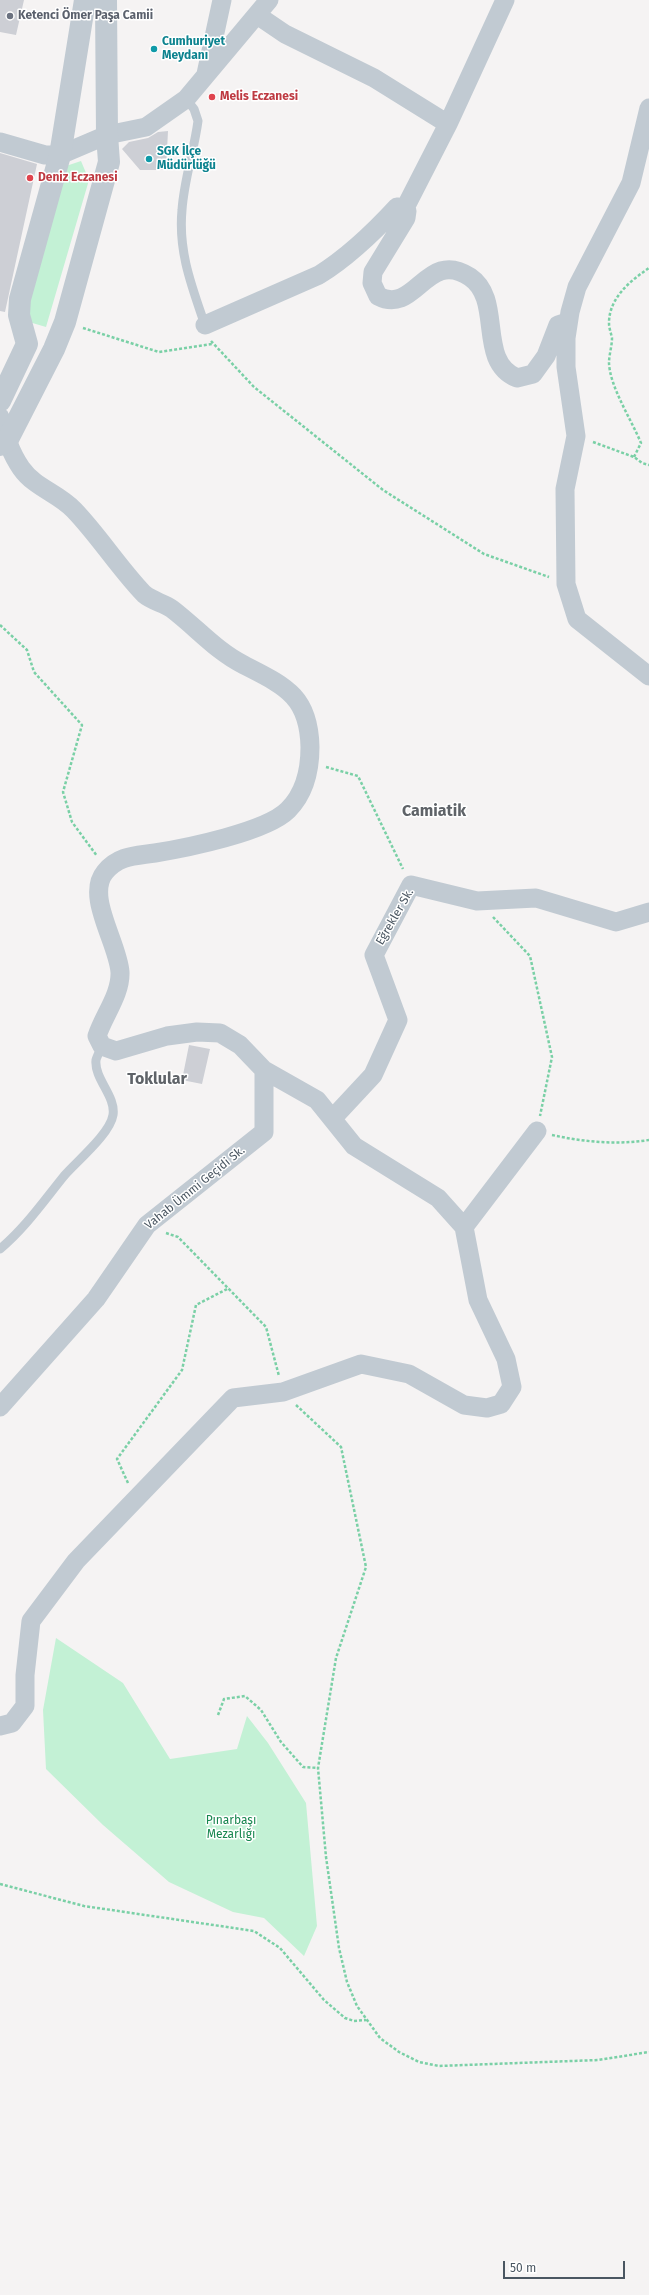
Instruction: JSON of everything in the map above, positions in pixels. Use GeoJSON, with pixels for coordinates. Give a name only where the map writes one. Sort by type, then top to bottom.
{"type":"FeatureCollection","features":[{"type":"Feature","properties":{"kind":"street"},"geometry":{"type":"LineString","coordinates":[[0,400],[27,344],[19,315],[20,299],[60,154],[85,0]]}},
{"type":"Feature","properties":{"kind":"street"},"geometry":{"type":"LineString","coordinates":[[4,443],[54,349],[64,322],[109,162],[107,135],[106,0]]}},
{"type":"Feature","properties":{"kind":"street"},"geometry":{"type":"LineString","coordinates":[[205,77],[222,0]]}},
{"type":"Feature","properties":{"kind":"street"},"geometry":{"type":"LineString","coordinates":[[0,142],[45,155],[60,154],[107,135],[146,127],[186,100],[269,0]]}},
{"type":"Feature","properties":{"kind":"street"},"geometry":{"type":"LineString","coordinates":[[505,0],[448,124],[405,208],[407,211],[406,218],[373,272],[372,283],[378,296],[390,300],[399,300],[440,270],[452,268],[460,271],[476,282],[484,295],[497,357],[508,373],[517,378],[533,374],[546,356],[558,325],[569,322]]}},
{"type":"Feature","properties":{"kind":"street"},"geometry":{"type":"LineString","coordinates":[[257,15],[286,34],[374,78],[448,124]]}},
{"type":"Feature","properties":{"kind":"street"},"geometry":{"type":"LineString","coordinates":[[649,108],[631,183],[577,287],[569,322],[566,368],[576,436],[565,489],[566,584],[577,619],[649,676]]}},
{"type":"Feature","properties":{"kind":"street"},"geometry":{"type":"LineString","coordinates":[[205,325],[319,275],[336,264],[366,238],[397,207],[405,208]]}},
{"type":"Feature","properties":{"kind":"street"},"geometry":{"type":"LineString","coordinates":[[0,417],[4,443],[33,483],[73,508],[146,596],[170,608],[225,656],[275,680],[293,696],[302,708],[307,722],[310,762],[305,783],[298,799],[286,812],[267,823],[226,837],[153,853],[134,854],[119,860],[106,870],[98,882],[98,895],[120,971],[114,998],[97,1036],[102,1046],[116,1051],[167,1036],[197,1032],[220,1033],[240,1045],[264,1070],[317,1100],[354,1146],[438,1198],[464,1227],[478,1300],[506,1359],[512,1387],[501,1404],[487,1408],[464,1404],[409,1374],[361,1364],[283,1392],[233,1398],[135,1498],[76,1561],[31,1620],[25,1674],[25,1706],[12,1723],[0,1726]]}},
{"type":"Feature","properties":{"kind":"street","name":"Eğrekler Sk."},"geometry":{"type":"LineString","coordinates":[[333,1118],[373,1075],[398,1020],[374,954],[411,885],[477,901],[536,898],[616,922],[649,912]]}},
{"type":"Feature","properties":{"kind":"street","name":"Vahab Ümmi Geçidi Sk."},"geometry":{"type":"LineString","coordinates":[[0,1407],[96,1299],[147,1225],[264,1132],[264,1070]]}},
{"type":"Feature","properties":{"kind":"street"},"geometry":{"type":"LineString","coordinates":[[464,1227],[537,1131]]}},
{"type":"Feature","properties":{"kind":"lane"},"geometry":{"type":"LineString","coordinates":[[186,100],[194,109],[198,121],[195,146],[182,210],[181,241],[187,274],[205,325]]}},
{"type":"Feature","properties":{"kind":"lane"},"geometry":{"type":"LineString","coordinates":[[0,1249],[19,1233],[64,1176],[108,1128],[113,1115],[111,1101],[100,1076],[96,1061],[102,1046]]}},
{"type":"Feature","properties":{"kind":"path"},"geometry":{"type":"LineString","coordinates":[[634,457],[641,443],[631,418],[617,393],[609,363],[612,338],[609,323],[613,304],[628,284],[649,268]]}},
{"type":"Feature","properties":{"kind":"path"},"geometry":{"type":"LineString","coordinates":[[64,322],[159,352],[212,344]]}},
{"type":"Feature","properties":{"kind":"path"},"geometry":{"type":"LineString","coordinates":[[205,325],[212,344],[254,386],[383,490],[484,554],[566,584]]}},
{"type":"Feature","properties":{"kind":"path"},"geometry":{"type":"LineString","coordinates":[[576,436],[634,457],[642,463],[649,465]]}},
{"type":"Feature","properties":{"kind":"path"},"geometry":{"type":"LineString","coordinates":[[0,625],[27,650],[34,672],[82,725],[63,792],[72,822],[106,870]]}},
{"type":"Feature","properties":{"kind":"path"},"geometry":{"type":"LineString","coordinates":[[310,762],[358,776],[411,885]]}},
{"type":"Feature","properties":{"kind":"path"},"geometry":{"type":"LineString","coordinates":[[477,901],[530,956],[552,1057],[537,1131],[575,1140],[612,1143],[649,1140]]}},
{"type":"Feature","properties":{"kind":"path"},"geometry":{"type":"LineString","coordinates":[[147,1225],[178,1237],[266,1327],[283,1392],[341,1446],[366,1567],[336,1658],[318,1768],[326,1857],[339,1948],[347,1982],[357,2006],[380,2038],[399,2052],[419,2062],[439,2066],[598,2060],[649,2052]]}},
{"type":"Feature","properties":{"kind":"path"},"geometry":{"type":"LineString","coordinates":[[135,1498],[117,1459],[182,1370],[196,1305],[229,1288]]}},
{"type":"Feature","properties":{"kind":"path"},"geometry":{"type":"LineString","coordinates":[[218,1715],[224,1699],[245,1696],[261,1710],[281,1742],[303,1767],[318,1768]]}},
{"type":"Feature","properties":{"kind":"path"},"geometry":{"type":"LineString","coordinates":[[0,1884],[84,1906],[254,1931],[280,1948],[324,2000],[345,2018],[354,2022],[366,2020]]}},
{"type":"Feature","properties":{"kind":"green space"},"geometry":{"type":"Polygon","coordinates":[[[81,161],[89,180],[46,327],[29,322],[23,310],[63,167],[81,161]]]}},
{"type":"Feature","properties":{"kind":"green space","name":"Pınarbaşı Mezarlığı"},"geometry":{"type":"Polygon","coordinates":[[[56,1638],[123,1683],[170,1759],[237,1749],[247,1716],[268,1743],[306,1803],[317,1926],[304,1956],[264,1918],[233,1912],[169,1882],[103,1825],[46,1769],[43,1710],[56,1638]]]}},
{"type":"Feature","properties":{"kind":"building","name":"Ketenci Ömer Paşa Camii"},"geometry":{"type":"Polygon","coordinates":[[[0,0],[24,0],[16,35],[0,32],[0,0]]]}},
{"type":"Feature","properties":{"kind":"building","name":"SGK İlçe Müdürlüğü"},"geometry":{"type":"Polygon","coordinates":[[[168,131],[166,170],[140,170],[122,149],[129,142],[148,138],[158,132],[168,131]]]}},
{"type":"Feature","properties":{"kind":"building"},"geometry":{"type":"Polygon","coordinates":[[[0,153],[37,164],[5,312],[0,311],[0,153]]]}},
{"type":"Feature","properties":{"kind":"building"},"geometry":{"type":"Polygon","coordinates":[[[189,1045],[210,1049],[202,1084],[182,1080],[189,1045]]]}},
{"type":"Feature","properties":{"kind":"place","name":"Ketenci Ömer Paşa Camii"},"geometry":{"type":"Point","coordinates":[10,16]}},
{"type":"Feature","properties":{"kind":"place","name":"Cumhuriyet Meydanı"},"geometry":{"type":"Point","coordinates":[154,49]}},
{"type":"Feature","properties":{"kind":"place","name":"Melis Eczanesi"},"geometry":{"type":"Point","coordinates":[212,97]}},
{"type":"Feature","properties":{"kind":"place","name":"SGK İlçe Müdürlüğü"},"geometry":{"type":"Point","coordinates":[149,159]}},
{"type":"Feature","properties":{"kind":"place","name":"Deniz Eczanesi"},"geometry":{"type":"Point","coordinates":[30,178]}},
{"type":"Feature","properties":{"kind":"district","name":"Camiatik"},"geometry":{"type":"Point","coordinates":[434,812]}},
{"type":"Feature","properties":{"kind":"district","name":"Toklular"},"geometry":{"type":"Point","coordinates":[157,1080]}}]}
